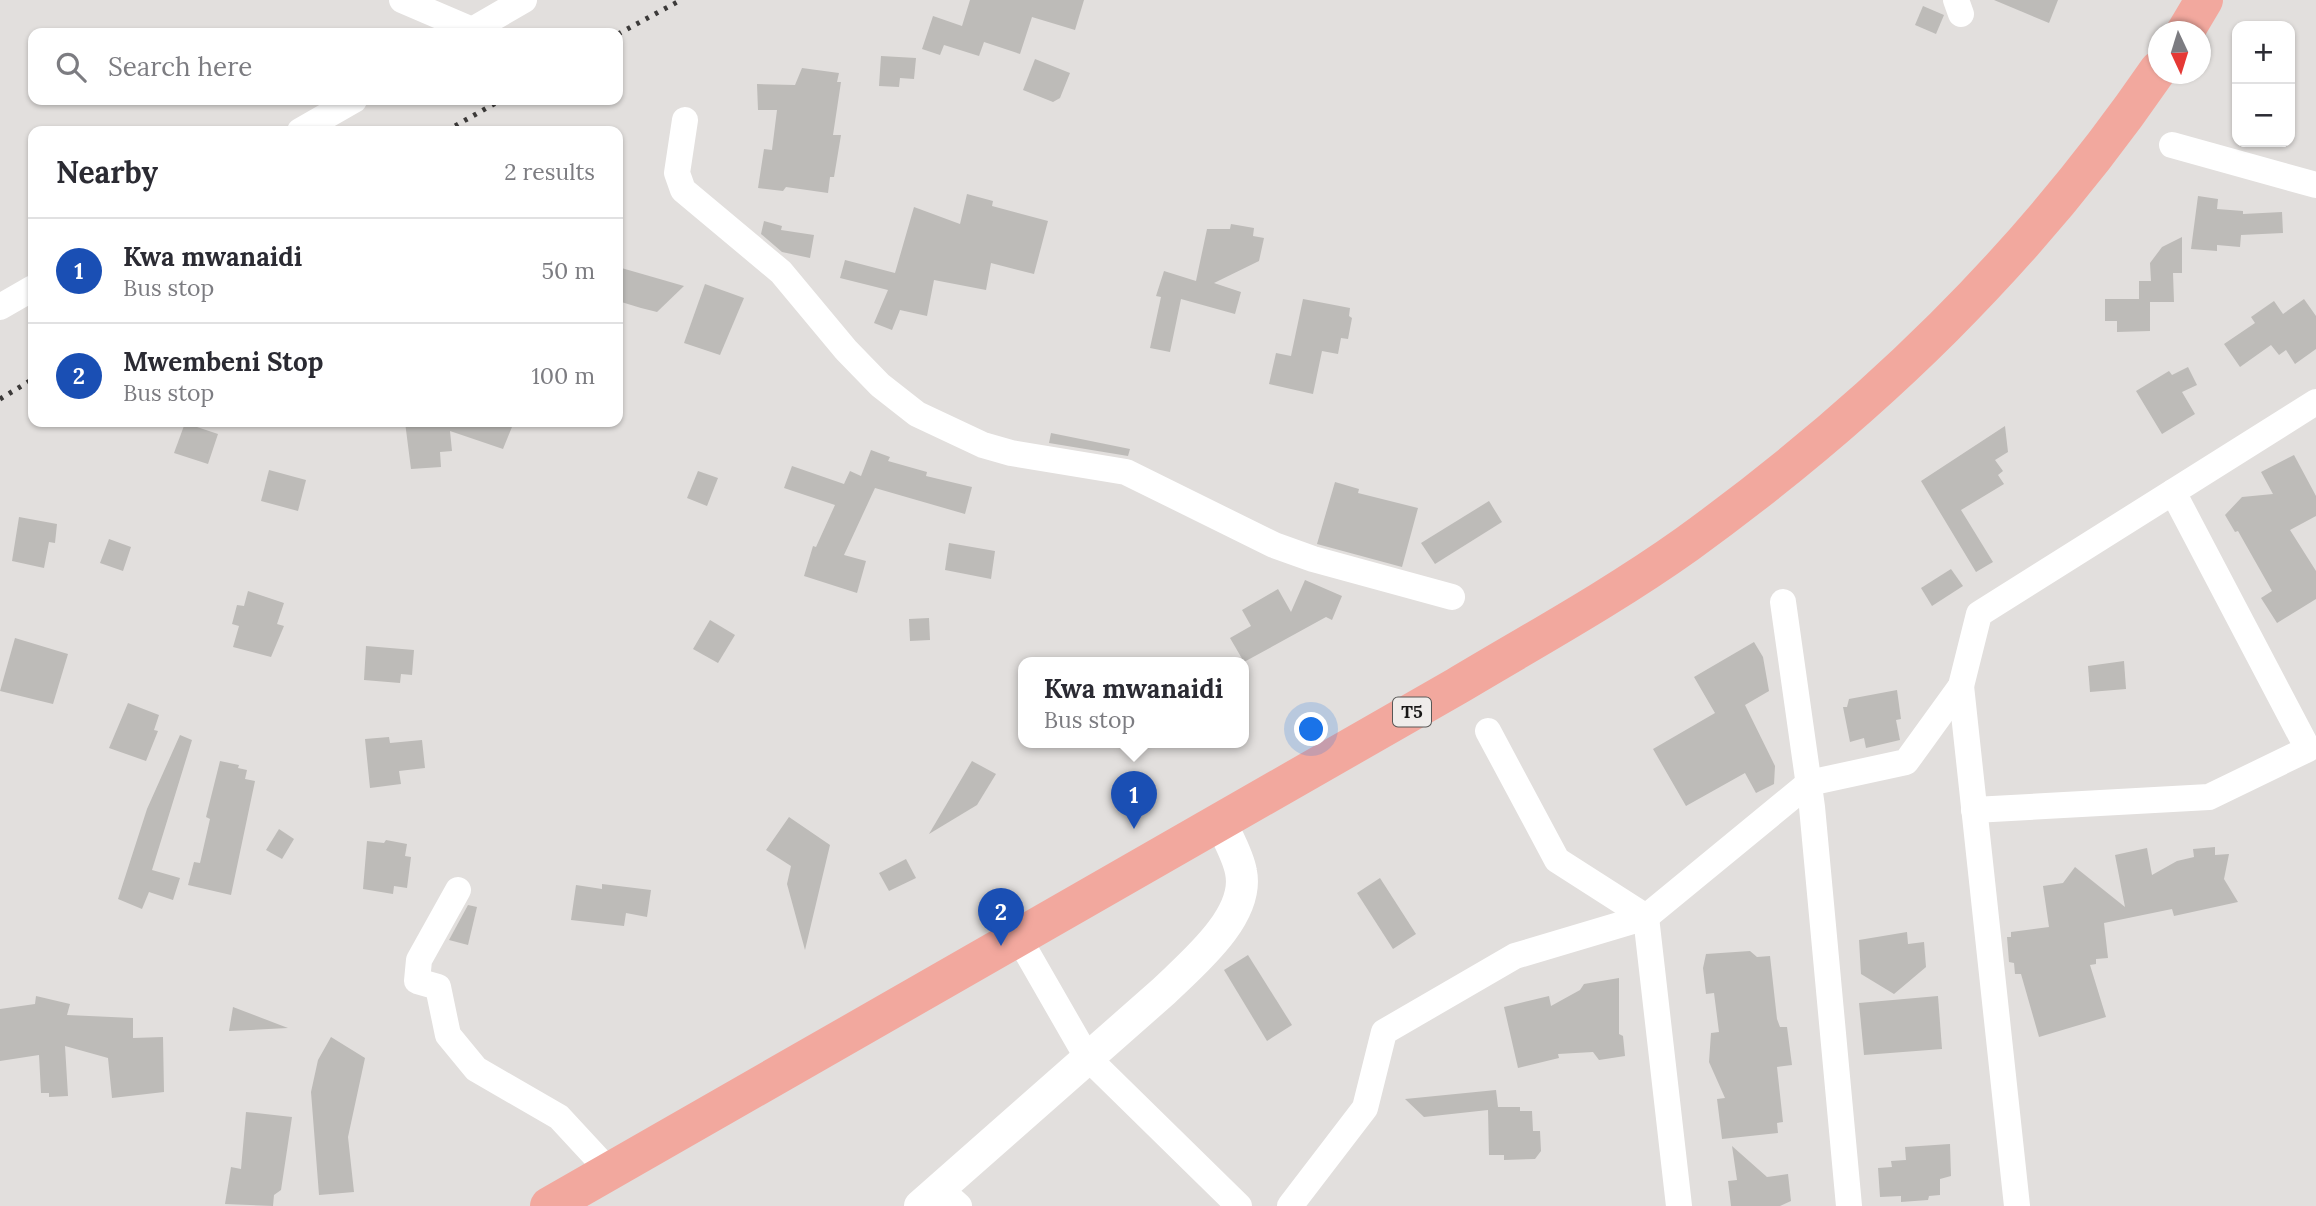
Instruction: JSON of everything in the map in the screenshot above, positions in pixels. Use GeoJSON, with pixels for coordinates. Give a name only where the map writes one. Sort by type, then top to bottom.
{"type":"FeatureCollection","features":[{"type":"Feature","properties":{"kind":"highway"},"geometry":{"type":"LineString","coordinates":[[2192,21],[2204,0]]}},
{"type":"Feature","properties":{"kind":"highway","name":"T5"},"geometry":{"type":"LineString","coordinates":[[549,1206],[1576,615],[1685,545],[1773,479],[1894,376],[1950,323],[2022,248],[2106,147],[2149,84]]}},
{"type":"Feature","properties":{"kind":"street"},"geometry":{"type":"LineString","coordinates":[[402,0],[462,28]]}},
{"type":"Feature","properties":{"kind":"street"},"geometry":{"type":"LineString","coordinates":[[477,28],[524,0]]}},
{"type":"Feature","properties":{"kind":"street"},"geometry":{"type":"LineString","coordinates":[[309,126],[345,105]]}},
{"type":"Feature","properties":{"kind":"street"},"geometry":{"type":"LineString","coordinates":[[685,120],[677,173],[683,190],[781,272],[812,313],[863,367],[917,414],[983,445],[1011,453],[1126,472],[1274,545],[1314,559],[1452,597]]}},
{"type":"Feature","properties":{"kind":"street"},"geometry":{"type":"LineString","coordinates":[[2172,145],[2316,185]]}},
{"type":"Feature","properties":{"kind":"street"},"geometry":{"type":"LineString","coordinates":[[0,307],[28,291]]}},
{"type":"Feature","properties":{"kind":"street"},"geometry":{"type":"LineString","coordinates":[[2017,1206],[1961,686],[1979,614],[2316,401]]}},
{"type":"Feature","properties":{"kind":"street"},"geometry":{"type":"LineString","coordinates":[[1974,810],[2209,797],[2308,749],[2174,492]]}},
{"type":"Feature","properties":{"kind":"street"},"geometry":{"type":"LineString","coordinates":[[1783,602],[1809,783],[1849,1206]]}},
{"type":"Feature","properties":{"kind":"street"},"geometry":{"type":"LineString","coordinates":[[1290,1206],[1365,1108],[1384,1032],[1515,956],[1646,917],[1809,783],[1906,762],[1961,686]]}},
{"type":"Feature","properties":{"kind":"street"},"geometry":{"type":"LineString","coordinates":[[1488,731],[1557,860],[1646,917]]}},
{"type":"Feature","properties":{"kind":"street"},"geometry":{"type":"LineString","coordinates":[[940,1200],[1087,1057],[1201,956],[1235,910],[1240,900],[1241,872],[1220,821]]}},
{"type":"Feature","properties":{"kind":"street"},"geometry":{"type":"LineString","coordinates":[[458,890],[419,960],[417,981],[438,987],[448,1035],[476,1069],[559,1117],[609,1171]]}},
{"type":"Feature","properties":{"kind":"street"},"geometry":{"type":"LineString","coordinates":[[1646,917],[1679,1206]]}},
{"type":"Feature","properties":{"kind":"street"},"geometry":{"type":"LineString","coordinates":[[1018,937],[1087,1057],[1240,1206]]}},
{"type":"Feature","properties":{"kind":"building"},"geometry":{"type":"Polygon","coordinates":[[[970,0],[1084,0],[1075,30],[1032,17],[1020,54],[984,42],[979,56],[944,45],[940,55],[922,49],[933,16],[962,26],[970,0]]]}},
{"type":"Feature","properties":{"kind":"building"},"geometry":{"type":"Polygon","coordinates":[[[1994,0],[2058,0],[2049,23],[1994,0]]]}},
{"type":"Feature","properties":{"kind":"building"},"geometry":{"type":"Polygon","coordinates":[[[1923,6],[1944,15],[1936,34],[1915,25],[1923,6]]]}},
{"type":"Feature","properties":{"kind":"building"},"geometry":{"type":"Polygon","coordinates":[[[881,56],[916,58],[914,79],[900,78],[899,87],[879,86],[881,56]]]}},
{"type":"Feature","properties":{"kind":"building"},"geometry":{"type":"Polygon","coordinates":[[[1035,59],[1070,73],[1060,98],[1053,102],[1023,90],[1035,59]]]}},
{"type":"Feature","properties":{"kind":"building"},"geometry":{"type":"Polygon","coordinates":[[[802,68],[839,73],[837,82],[841,82],[833,135],[841,135],[834,177],[830,177],[828,193],[786,187],[783,191],[758,188],[764,149],[772,150],[777,110],[758,110],[757,84],[795,85],[802,68]]]}},
{"type":"Feature","properties":{"kind":"building"},"geometry":{"type":"Polygon","coordinates":[[[967,194],[993,201],[992,206],[1048,221],[1034,274],[991,263],[986,290],[934,280],[927,316],[900,310],[892,330],[874,323],[888,290],[840,278],[845,260],[895,273],[914,207],[960,224],[967,194]]]}},
{"type":"Feature","properties":{"kind":"building"},"geometry":{"type":"Polygon","coordinates":[[[2198,196],[2218,199],[2217,209],[2243,211],[2243,214],[2282,212],[2283,233],[2241,235],[2240,247],[2217,245],[2217,251],[2191,249],[2198,196]]]}},
{"type":"Feature","properties":{"kind":"building"},"geometry":{"type":"Polygon","coordinates":[[[764,221],[782,226],[781,230],[814,235],[810,258],[782,252],[761,234],[764,221]]]}},
{"type":"Feature","properties":{"kind":"building"},"geometry":{"type":"Polygon","coordinates":[[[1231,224],[1254,228],[1253,236],[1264,238],[1259,261],[1214,283],[1241,292],[1235,314],[1181,299],[1170,352],[1150,348],[1161,297],[1156,296],[1164,271],[1196,281],[1207,229],[1230,229],[1231,224]]]}},
{"type":"Feature","properties":{"kind":"building"},"geometry":{"type":"Polygon","coordinates":[[[2182,237],[2182,273],[2173,273],[2174,302],[2150,302],[2150,331],[2117,332],[2117,321],[2105,321],[2105,299],[2139,299],[2139,281],[2151,281],[2150,263],[2162,247],[2182,237]]]}},
{"type":"Feature","properties":{"kind":"building"},"geometry":{"type":"Polygon","coordinates":[[[623,268],[684,286],[657,312],[623,303],[623,268]]]}},
{"type":"Feature","properties":{"kind":"building"},"geometry":{"type":"Polygon","coordinates":[[[705,284],[744,298],[720,355],[684,343],[705,284]]]}},
{"type":"Feature","properties":{"kind":"building"},"geometry":{"type":"Polygon","coordinates":[[[1303,299],[1350,308],[1349,316],[1352,318],[1348,339],[1341,338],[1338,354],[1322,351],[1313,394],[1269,384],[1276,353],[1291,356],[1303,299]]]}},
{"type":"Feature","properties":{"kind":"building"},"geometry":{"type":"Polygon","coordinates":[[[2304,299],[2316,316],[2316,349],[2295,364],[2286,350],[2279,355],[2271,345],[2240,367],[2224,344],[2255,323],[2251,317],[2274,301],[2283,314],[2304,299]]]}},
{"type":"Feature","properties":{"kind":"building"},"geometry":{"type":"Polygon","coordinates":[[[2188,367],[2197,385],[2182,392],[2195,414],[2162,434],[2136,391],[2169,371],[2172,375],[2188,367]]]}},
{"type":"Feature","properties":{"kind":"building"},"geometry":{"type":"Polygon","coordinates":[[[2005,426],[2008,452],[1995,460],[2003,471],[1998,475],[2004,484],[1961,510],[1993,562],[1976,572],[1921,481],[2005,426]]]}},
{"type":"Feature","properties":{"kind":"building"},"geometry":{"type":"Polygon","coordinates":[[[184,427],[197,427],[218,434],[208,464],[174,453],[184,427]]]}},
{"type":"Feature","properties":{"kind":"building"},"geometry":{"type":"Polygon","coordinates":[[[406,427],[512,427],[503,449],[450,431],[452,451],[440,452],[441,467],[411,469],[406,427]]]}},
{"type":"Feature","properties":{"kind":"building"},"geometry":{"type":"Polygon","coordinates":[[[1051,433],[1130,449],[1128,456],[1049,443],[1051,433]]]}},
{"type":"Feature","properties":{"kind":"building"},"geometry":{"type":"Polygon","coordinates":[[[871,450],[890,457],[888,461],[927,472],[926,476],[972,487],[965,514],[875,488],[844,555],[866,561],[857,593],[804,576],[813,546],[816,547],[835,505],[784,488],[792,466],[844,484],[850,471],[861,476],[871,450]]]}},
{"type":"Feature","properties":{"kind":"building"},"geometry":{"type":"Polygon","coordinates":[[[2294,455],[2316,496],[2316,516],[2290,530],[2316,571],[2316,599],[2277,623],[2261,598],[2272,591],[2238,531],[2235,532],[2225,515],[2242,497],[2273,494],[2261,472],[2294,455]]]}},
{"type":"Feature","properties":{"kind":"building"},"geometry":{"type":"Polygon","coordinates":[[[269,470],[306,480],[298,511],[261,501],[269,470]]]}},
{"type":"Feature","properties":{"kind":"building"},"geometry":{"type":"Polygon","coordinates":[[[698,471],[718,478],[707,506],[687,498],[698,471]]]}},
{"type":"Feature","properties":{"kind":"building"},"geometry":{"type":"Polygon","coordinates":[[[1335,482],[1359,489],[1358,493],[1418,508],[1402,567],[1317,544],[1335,482]]]}},
{"type":"Feature","properties":{"kind":"building"},"geometry":{"type":"Polygon","coordinates":[[[1489,501],[1502,522],[1435,564],[1421,543],[1489,501]]]}},
{"type":"Feature","properties":{"kind":"building"},"geometry":{"type":"Polygon","coordinates":[[[19,517],[57,524],[55,543],[49,542],[44,568],[12,561],[19,517]]]}},
{"type":"Feature","properties":{"kind":"building"},"geometry":{"type":"Polygon","coordinates":[[[109,539],[131,547],[123,571],[100,563],[109,539]]]}},
{"type":"Feature","properties":{"kind":"building"},"geometry":{"type":"Polygon","coordinates":[[[949,543],[995,551],[991,579],[945,570],[949,543]]]}},
{"type":"Feature","properties":{"kind":"building"},"geometry":{"type":"Polygon","coordinates":[[[1951,569],[1963,586],[1932,606],[1921,588],[1951,569]]]}},
{"type":"Feature","properties":{"kind":"building"},"geometry":{"type":"Polygon","coordinates":[[[1305,580],[1342,596],[1332,620],[1326,617],[1249,659],[1249,657],[1241,657],[1230,638],[1251,626],[1242,610],[1278,589],[1291,612],[1305,580]]]}},
{"type":"Feature","properties":{"kind":"building"},"geometry":{"type":"Polygon","coordinates":[[[248,591],[284,603],[277,624],[284,626],[271,657],[233,647],[239,626],[232,624],[237,605],[244,606],[248,591]]]}},
{"type":"Feature","properties":{"kind":"building"},"geometry":{"type":"Polygon","coordinates":[[[929,618],[930,640],[910,641],[909,619],[929,618]]]}},
{"type":"Feature","properties":{"kind":"building"},"geometry":{"type":"Polygon","coordinates":[[[710,620],[735,635],[718,663],[693,649],[710,620]]]}},
{"type":"Feature","properties":{"kind":"building"},"geometry":{"type":"Polygon","coordinates":[[[15,638],[68,654],[53,704],[0,691],[15,638]]]}},
{"type":"Feature","properties":{"kind":"building"},"geometry":{"type":"Polygon","coordinates":[[[1754,642],[1763,657],[1769,691],[1745,705],[1775,766],[1774,784],[1756,793],[1745,773],[1686,806],[1653,749],[1715,713],[1694,677],[1754,642]]]}},
{"type":"Feature","properties":{"kind":"building"},"geometry":{"type":"Polygon","coordinates":[[[366,646],[414,650],[412,675],[401,674],[400,683],[364,680],[366,646]]]}},
{"type":"Feature","properties":{"kind":"building"},"geometry":{"type":"Polygon","coordinates":[[[2124,661],[2126,689],[2090,692],[2088,666],[2124,661]]]}},
{"type":"Feature","properties":{"kind":"building"},"geometry":{"type":"Polygon","coordinates":[[[1897,690],[1901,719],[1896,720],[1900,740],[1866,748],[1864,738],[1850,742],[1843,707],[1847,707],[1849,699],[1897,690]]]}},
{"type":"Feature","properties":{"kind":"building"},"geometry":{"type":"Polygon","coordinates":[[[128,703],[159,715],[154,730],[158,731],[146,761],[109,748],[128,703]]]}},
{"type":"Feature","properties":{"kind":"building"},"geometry":{"type":"Polygon","coordinates":[[[180,735],[192,740],[152,870],[180,878],[173,900],[149,892],[142,909],[118,899],[147,809],[180,735]]]}},
{"type":"Feature","properties":{"kind":"building"},"geometry":{"type":"Polygon","coordinates":[[[389,737],[390,743],[422,740],[425,768],[399,771],[401,784],[370,788],[365,739],[389,737]]]}},
{"type":"Feature","properties":{"kind":"building"},"geometry":{"type":"Polygon","coordinates":[[[220,761],[239,765],[238,768],[247,770],[245,779],[255,781],[231,895],[188,885],[194,862],[200,863],[210,819],[206,817],[220,761]]]}},
{"type":"Feature","properties":{"kind":"building"},"geometry":{"type":"Polygon","coordinates":[[[972,761],[996,774],[977,805],[929,834],[972,761]]]}},
{"type":"Feature","properties":{"kind":"building"},"geometry":{"type":"Polygon","coordinates":[[[789,817],[830,845],[805,950],[787,884],[791,866],[766,850],[789,817]]]}},
{"type":"Feature","properties":{"kind":"building"},"geometry":{"type":"Polygon","coordinates":[[[279,829],[294,839],[282,859],[266,850],[279,829]]]}},
{"type":"Feature","properties":{"kind":"building"},"geometry":{"type":"Polygon","coordinates":[[[386,840],[407,844],[405,856],[411,857],[407,888],[394,886],[393,894],[363,889],[367,841],[384,843],[386,840]]]}},
{"type":"Feature","properties":{"kind":"building"},"geometry":{"type":"Polygon","coordinates":[[[2215,847],[2215,855],[2229,854],[2224,879],[2238,902],[2174,916],[2172,909],[2104,923],[2108,958],[2096,959],[2096,964],[2090,965],[2106,1017],[2039,1037],[2021,974],[2015,974],[2014,963],[2009,962],[2007,937],[2011,937],[2011,932],[2049,927],[2043,886],[2063,883],[2075,867],[2125,907],[2115,855],[2147,848],[2152,875],[2177,861],[2194,857],[2193,849],[2215,847]]]}},
{"type":"Feature","properties":{"kind":"building"},"geometry":{"type":"Polygon","coordinates":[[[906,859],[916,878],[889,891],[879,873],[906,859]]]}},
{"type":"Feature","properties":{"kind":"building"},"geometry":{"type":"Polygon","coordinates":[[[1380,878],[1416,934],[1393,949],[1357,893],[1380,878]]]}},
{"type":"Feature","properties":{"kind":"building"},"geometry":{"type":"Polygon","coordinates":[[[602,884],[651,890],[647,917],[626,913],[624,926],[571,920],[576,885],[602,889],[602,884]]]}},
{"type":"Feature","properties":{"kind":"building"},"geometry":{"type":"Polygon","coordinates":[[[468,905],[477,907],[468,945],[449,940],[468,905]]]}},
{"type":"Feature","properties":{"kind":"building"},"geometry":{"type":"Polygon","coordinates":[[[1907,932],[1908,944],[1924,942],[1926,967],[1894,994],[1861,974],[1859,940],[1907,932]]]}},
{"type":"Feature","properties":{"kind":"building"},"geometry":{"type":"Polygon","coordinates":[[[1750,951],[1757,957],[1770,956],[1777,1019],[1780,1027],[1787,1027],[1792,1065],[1777,1067],[1783,1122],[1777,1123],[1778,1133],[1722,1139],[1717,1099],[1725,1098],[1709,1062],[1711,1033],[1719,1032],[1714,993],[1706,994],[1703,968],[1706,954],[1750,951]]]}},
{"type":"Feature","properties":{"kind":"building"},"geometry":{"type":"Polygon","coordinates":[[[1248,955],[1292,1025],[1267,1041],[1224,970],[1248,955]]]}},
{"type":"Feature","properties":{"kind":"building"},"geometry":{"type":"Polygon","coordinates":[[[1619,978],[1619,1034],[1623,1036],[1625,1056],[1599,1060],[1593,1052],[1558,1054],[1559,1058],[1518,1068],[1504,1007],[1549,996],[1551,1006],[1580,990],[1584,984],[1619,978]]]}},
{"type":"Feature","properties":{"kind":"building"},"geometry":{"type":"Polygon","coordinates":[[[36,996],[70,1004],[67,1015],[133,1018],[133,1038],[163,1037],[164,1092],[112,1098],[108,1058],[65,1046],[68,1096],[49,1097],[49,1093],[41,1093],[39,1055],[0,1061],[0,1009],[35,1004],[36,996]]]}},
{"type":"Feature","properties":{"kind":"building"},"geometry":{"type":"Polygon","coordinates":[[[1938,996],[1942,1049],[1864,1055],[1859,1003],[1938,996]]]}},
{"type":"Feature","properties":{"kind":"building"},"geometry":{"type":"Polygon","coordinates":[[[233,1007],[288,1028],[229,1031],[233,1007]]]}},
{"type":"Feature","properties":{"kind":"building"},"geometry":{"type":"Polygon","coordinates":[[[331,1037],[365,1058],[348,1137],[354,1192],[319,1195],[311,1092],[318,1060],[331,1037]]]}},
{"type":"Feature","properties":{"kind":"building"},"geometry":{"type":"Polygon","coordinates":[[[1496,1090],[1498,1107],[1520,1107],[1520,1111],[1532,1111],[1533,1131],[1540,1131],[1541,1151],[1535,1159],[1504,1160],[1504,1155],[1489,1155],[1488,1110],[1424,1117],[1405,1099],[1496,1090]]]}},
{"type":"Feature","properties":{"kind":"building"},"geometry":{"type":"Polygon","coordinates":[[[246,1112],[292,1117],[281,1190],[274,1195],[273,1206],[225,1204],[231,1167],[241,1169],[246,1112]]]}},
{"type":"Feature","properties":{"kind":"building"},"geometry":{"type":"Polygon","coordinates":[[[1950,1144],[1951,1176],[1940,1179],[1940,1195],[1929,1196],[1928,1200],[1901,1202],[1901,1196],[1880,1197],[1878,1168],[1892,1167],[1891,1161],[1906,1160],[1905,1147],[1950,1144]]]}},
{"type":"Feature","properties":{"kind":"building"},"geometry":{"type":"Polygon","coordinates":[[[1732,1146],[1767,1177],[1788,1174],[1791,1201],[1780,1206],[1731,1206],[1728,1181],[1737,1180],[1732,1146]]]}},
{"type":"Feature","properties":{"kind":"railway"},"geometry":{"type":"LineString","coordinates":[[623,31],[681,0]]}},
{"type":"Feature","properties":{"kind":"railway"},"geometry":{"type":"LineString","coordinates":[[455,126],[492,105]]}},
{"type":"Feature","properties":{"kind":"railway"},"geometry":{"type":"LineString","coordinates":[[0,399],[28,382]]}},
{"type":"Feature","properties":{"kind":"place","name":"Kwa mwanaidi"},"geometry":{"type":"Point","coordinates":[1134,829]}},
{"type":"Feature","properties":{"kind":"place","name":"Mwembeni Stop"},"geometry":{"type":"Point","coordinates":[1001,946]}}]}
